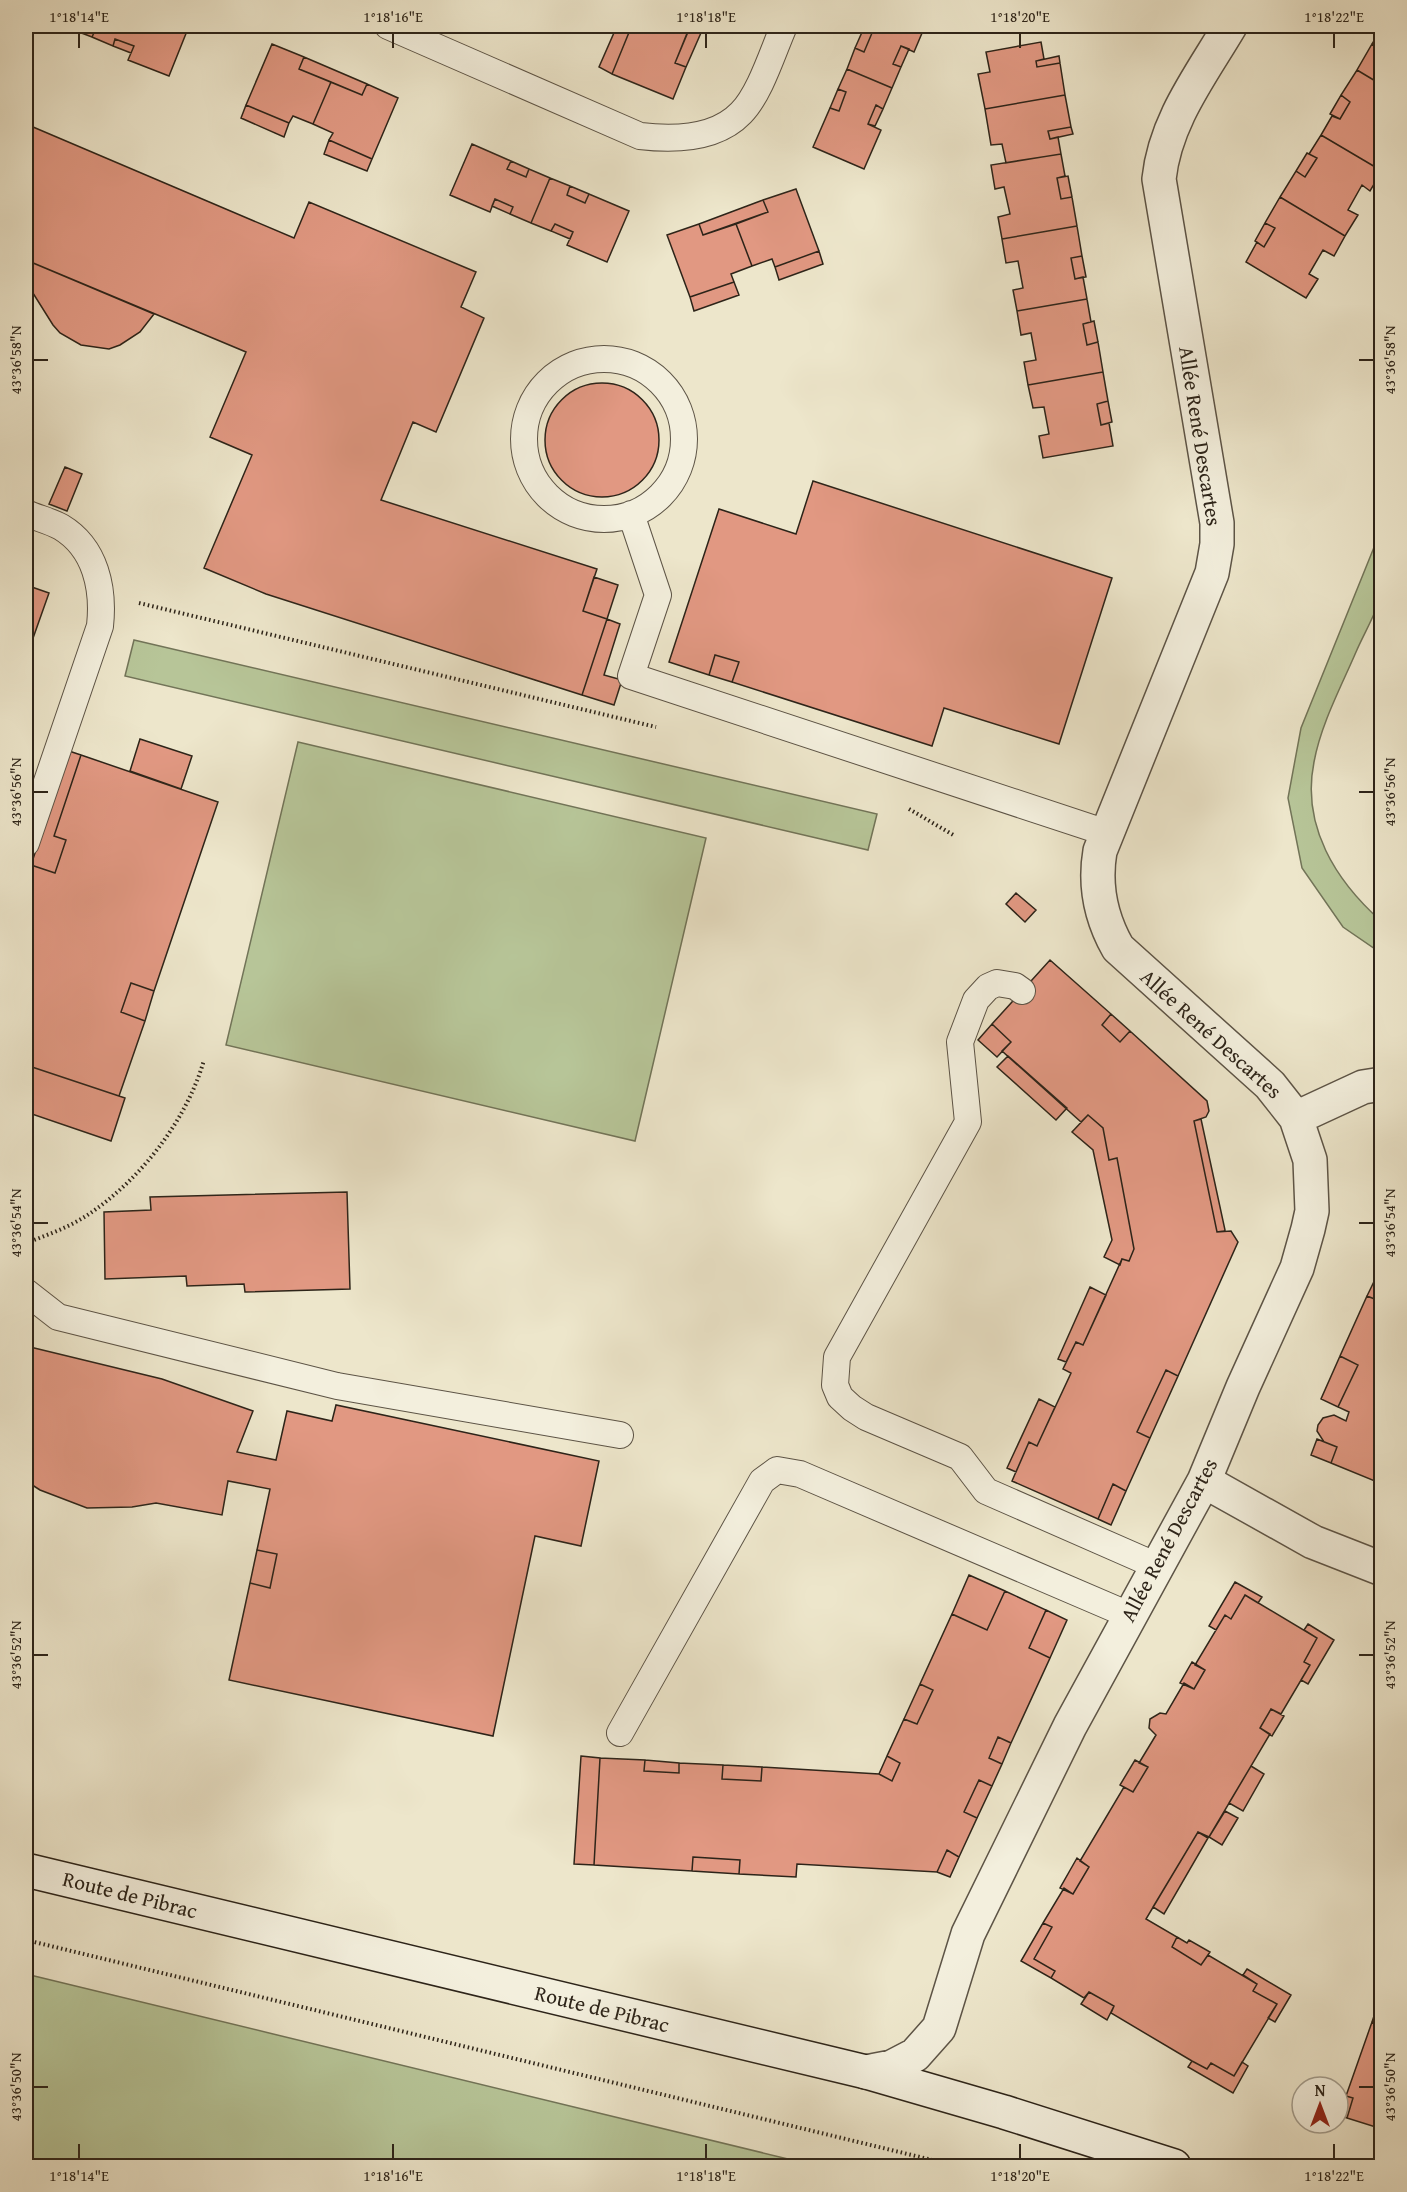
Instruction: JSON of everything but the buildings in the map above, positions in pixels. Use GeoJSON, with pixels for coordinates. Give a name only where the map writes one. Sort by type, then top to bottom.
{"type":"FeatureCollection","features":[{"type":"Feature","properties":{"kind":"street","name":"Allée René Descartes"},"geometry":{"type":"LineString","coordinates":[[866,2073],[892,2067],[915,2055],[939,2028],[968,1934],[1070,1726],[1204,1481],[1219,1441],[1298,1268],[1312,1211],[1312,1177],[1307,1146],[1296,1118],[1270,1085],[1118,948],[1105,922],[1098,895],[1098,864],[1107,833],[1212,573],[1217,544],[1217,523],[1159,179],[1161,160],[1172,124],[1230,26]]}},
{"type":"Feature","properties":{"kind":"street"},"geometry":{"type":"LineString","coordinates":[[1296,1118],[1363,1087],[1382,1084]]}},
{"type":"Feature","properties":{"kind":"street"},"geometry":{"type":"LineString","coordinates":[[1204,1481],[1313,1542],[1382,1569]]}},
{"type":"Feature","properties":{"kind":"street","name":"Route de Pibrac"},"geometry":{"type":"LineString","coordinates":[[26,1870],[866,2073],[1016,2115],[1174,2166]]}},
{"type":"Feature","properties":{"kind":"lane"},"geometry":{"type":"LineString","coordinates":[[388,26],[640,136],[672,138],[704,133],[741,112],[751,98],[784,26]]}},
{"type":"Feature","properties":{"kind":"lane"},"geometry":{"type":"LineString","coordinates":[[600,359],[622,360],[644,369],[662,383],[675,401],[683,422],[684,445],[679,467],[668,487],[652,503],[631,514],[609,519],[586,516],[565,509],[547,495],[533,476],[526,454],[524,432],[529,409],[540,390],[557,374],[577,363],[600,359]]}},
{"type":"Feature","properties":{"kind":"lane"},"geometry":{"type":"LineString","coordinates":[[26,513],[61,527],[83,548],[100,579],[102,594],[100,626],[26,843]]}},
{"type":"Feature","properties":{"kind":"lane"},"geometry":{"type":"LineString","coordinates":[[631,514],[658,595],[631,676],[1107,833]]}},
{"type":"Feature","properties":{"kind":"lane"},"geometry":{"type":"LineString","coordinates":[[1022,991],[1015,986],[997,983],[988,987],[971,1009],[960,1042],[968,1122],[837,1357],[835,1385],[840,1397],[866,1417],[960,1457],[986,1491],[1157,1566]]}},
{"type":"Feature","properties":{"kind":"lane"},"geometry":{"type":"LineString","coordinates":[[26,1292],[58,1317],[337,1386],[620,1435]]}},
{"type":"Feature","properties":{"kind":"lane"},"geometry":{"type":"LineString","coordinates":[[620,1733],[762,1481],[777,1470],[800,1473],[1129,1615]]}},
{"type":"Feature","properties":{"kind":"path"},"geometry":{"type":"LineString","coordinates":[[102,594],[658,727]]}},
{"type":"Feature","properties":{"kind":"path"},"geometry":{"type":"LineString","coordinates":[[900,805],[955,836]]}},
{"type":"Feature","properties":{"kind":"path"},"geometry":{"type":"LineString","coordinates":[[26,1243],[65,1228],[90,1214],[147,1161],[176,1125],[204,1060]]}},
{"type":"Feature","properties":{"kind":"path"},"geometry":{"type":"LineString","coordinates":[[26,1940],[957,2166]]}},
{"type":"Feature","properties":{"kind":"green space"},"geometry":{"type":"Polygon","coordinates":[[[1381,530],[1383,574],[1380,597],[1375,613],[1326,720],[1317,748],[1311,786],[1318,830],[1326,850],[1350,888],[1381,921],[1381,953],[1343,927],[1302,868],[1288,798],[1301,728],[1381,530]]]}},
{"type":"Feature","properties":{"kind":"green space"},"geometry":{"type":"Polygon","coordinates":[[[134,640],[877,814],[868,850],[125,676],[134,640]]]}},
{"type":"Feature","properties":{"kind":"green space"},"geometry":{"type":"Polygon","coordinates":[[[298,742],[706,838],[635,1141],[226,1045],[298,742]]]}},
{"type":"Feature","properties":{"kind":"green space"},"geometry":{"type":"Polygon","coordinates":[[[26,1974],[817,2166],[26,2166],[26,1974]]]}}]}
